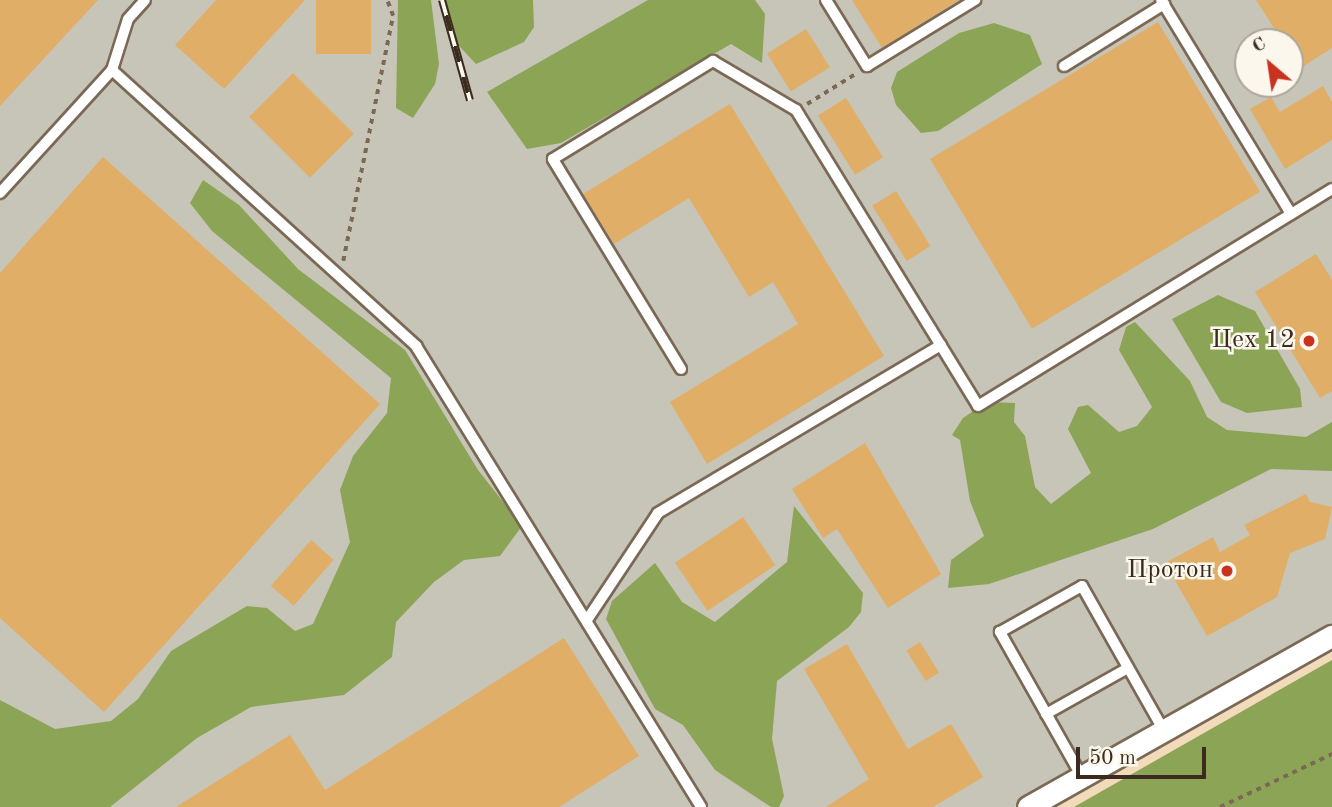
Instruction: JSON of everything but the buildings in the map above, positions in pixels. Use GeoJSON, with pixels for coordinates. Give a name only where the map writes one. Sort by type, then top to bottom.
{"type":"FeatureCollection","features":[{"type":"Feature","properties":{"kind":"street"},"geometry":{"type":"LineString","coordinates":[[1028,807],[1056,799],[1082,777],[1332,636]]}},
{"type":"Feature","properties":{"kind":"lane"},"geometry":{"type":"LineString","coordinates":[[0,193],[112,70],[128,19],[145,0]]}},
{"type":"Feature","properties":{"kind":"lane"},"geometry":{"type":"LineString","coordinates":[[826,0],[867,66],[975,0]]}},
{"type":"Feature","properties":{"kind":"lane"},"geometry":{"type":"LineString","coordinates":[[1064,66],[1163,2],[1291,214]]}},
{"type":"Feature","properties":{"kind":"lane"},"geometry":{"type":"LineString","coordinates":[[681,369],[553,159],[713,61],[796,110],[978,406],[1332,189]]}},
{"type":"Feature","properties":{"kind":"lane"},"geometry":{"type":"LineString","coordinates":[[112,70],[416,346],[701,807]]}},
{"type":"Feature","properties":{"kind":"lane"},"geometry":{"type":"LineString","coordinates":[[587,620],[658,513],[941,345]]}},
{"type":"Feature","properties":{"kind":"lane"},"geometry":{"type":"LineString","coordinates":[[1082,777],[1000,632],[1082,586],[1164,731]]}},
{"type":"Feature","properties":{"kind":"lane"},"geometry":{"type":"LineString","coordinates":[[1046,714],[1128,668]]}},
{"type":"Feature","properties":{"kind":"path"},"geometry":{"type":"LineString","coordinates":[[340,277],[393,16],[387,0]]}},
{"type":"Feature","properties":{"kind":"path"},"geometry":{"type":"LineString","coordinates":[[796,110],[867,66]]}},
{"type":"Feature","properties":{"kind":"path"},"geometry":{"type":"LineString","coordinates":[[1220,807],[1332,754]]}},
{"type":"Feature","properties":{"kind":"shaded area"},"geometry":{"type":"Polygon","coordinates":[[[0,0],[1332,0],[1332,629],[1014,807],[0,807],[0,0]]]}},
{"type":"Feature","properties":{"kind":"green space"},"geometry":{"type":"Polygon","coordinates":[[[398,0],[431,0],[439,64],[435,84],[413,118],[396,108],[398,0]]]}},
{"type":"Feature","properties":{"kind":"green space"},"geometry":{"type":"Polygon","coordinates":[[[441,0],[533,0],[534,27],[524,42],[476,64],[447,33],[441,0]]]}},
{"type":"Feature","properties":{"kind":"green space"},"geometry":{"type":"Polygon","coordinates":[[[648,0],[755,0],[765,14],[762,63],[731,44],[561,143],[527,149],[487,92],[648,0]]]}},
{"type":"Feature","properties":{"kind":"green space"},"geometry":{"type":"Polygon","coordinates":[[[994,23],[1030,35],[1042,64],[938,131],[921,133],[896,105],[891,88],[897,72],[959,33],[994,23]]]}},
{"type":"Feature","properties":{"kind":"green space"},"geometry":{"type":"Polygon","coordinates":[[[203,180],[239,205],[298,269],[405,350],[478,470],[522,526],[500,556],[464,560],[434,582],[396,622],[392,657],[344,695],[251,707],[197,738],[110,807],[0,807],[0,700],[55,729],[111,721],[138,699],[171,651],[247,606],[267,608],[295,631],[313,624],[350,542],[340,490],[353,456],[387,413],[391,378],[212,231],[190,203],[203,180]]]}},
{"type":"Feature","properties":{"kind":"green space"},"geometry":{"type":"Polygon","coordinates":[[[1218,295],[1255,311],[1300,389],[1302,407],[1247,413],[1221,402],[1172,319],[1218,295]]]}},
{"type":"Feature","properties":{"kind":"green space"},"geometry":{"type":"Polygon","coordinates":[[[1135,322],[1190,381],[1207,417],[1227,430],[1306,437],[1332,422],[1332,471],[1271,469],[1153,529],[989,584],[948,588],[951,560],[984,536],[970,501],[960,440],[952,435],[963,418],[987,402],[1015,403],[1014,422],[1025,436],[1035,487],[1051,504],[1091,473],[1068,429],[1078,407],[1088,405],[1119,432],[1137,426],[1152,407],[1119,350],[1126,327],[1135,322]]]}},
{"type":"Feature","properties":{"kind":"green space"},"geometry":{"type":"Polygon","coordinates":[[[794,506],[863,593],[861,612],[849,627],[777,681],[772,739],[784,796],[779,807],[771,807],[715,770],[683,725],[655,709],[606,619],[612,601],[655,563],[682,602],[715,622],[787,562],[794,506]]]}},
{"type":"Feature","properties":{"kind":"green space"},"geometry":{"type":"Polygon","coordinates":[[[1332,660],[1332,807],[1074,807],[1332,660]]]}},
{"type":"Feature","properties":{"kind":"railway"},"geometry":{"type":"LineString","coordinates":[[442,0],[470,100]]}},
{"type":"Feature","properties":{"kind":"place","name":"Цех 12"},"geometry":{"type":"Point","coordinates":[1309,341]}},
{"type":"Feature","properties":{"kind":"place","name":"Протон"},"geometry":{"type":"Point","coordinates":[1227,571]}}]}
